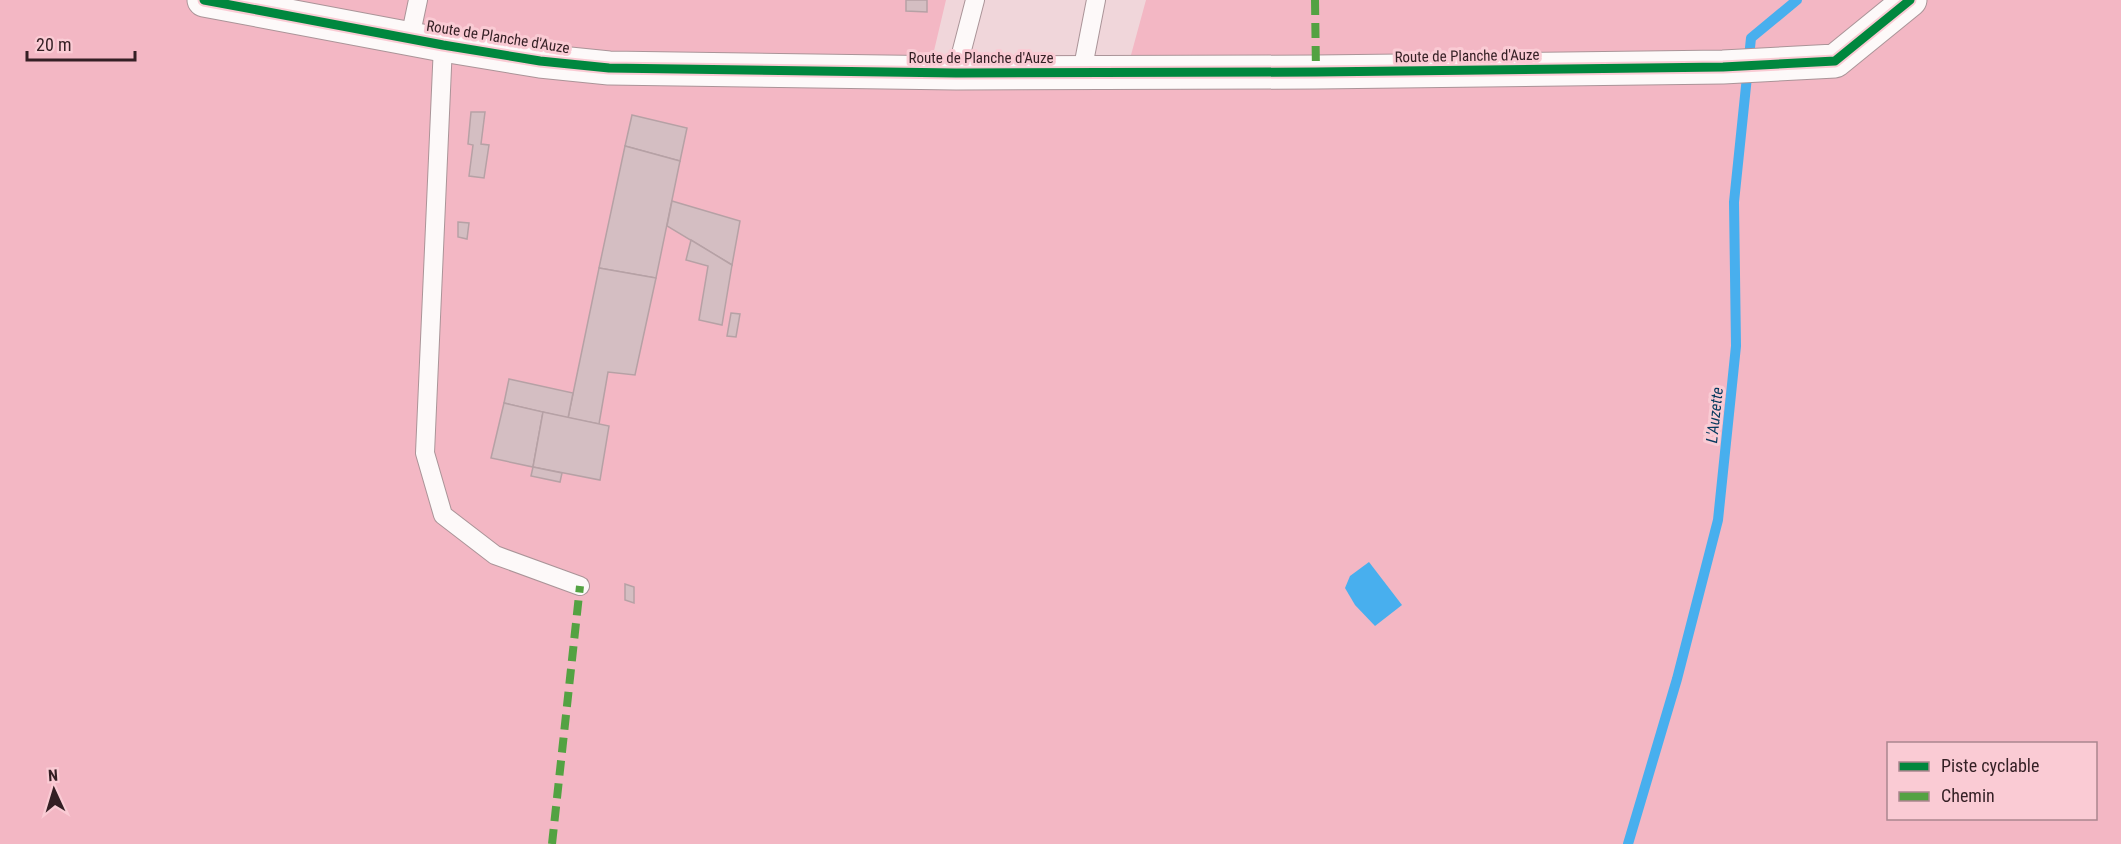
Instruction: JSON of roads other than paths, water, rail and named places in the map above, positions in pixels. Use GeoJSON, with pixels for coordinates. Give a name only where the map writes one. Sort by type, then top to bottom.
{"type":"FeatureCollection","features":[{"type":"Feature","properties":{"kind":"street","name":"Route de Planche d'Auze"},"geometry":{"type":"LineString","coordinates":[[204,0],[443,45],[540,61],[609,68],[956,74],[1723,68],[1835,62],[1910,0]]}},
{"type":"Feature","properties":{"kind":"lane"},"geometry":{"type":"LineString","coordinates":[[410,38],[418,0]]}},
{"type":"Feature","properties":{"kind":"lane"},"geometry":{"type":"LineString","coordinates":[[956,74],[975,0]]}},
{"type":"Feature","properties":{"kind":"lane"},"geometry":{"type":"LineString","coordinates":[[1082,72],[1096,0]]}},
{"type":"Feature","properties":{"kind":"lane"},"geometry":{"type":"LineString","coordinates":[[443,45],[425,453],[443,515],[495,555],[580,586]]}},
{"type":"Feature","properties":{"kind":"water"},"geometry":{"type":"Polygon","coordinates":[[[1369,562],[1402,605],[1375,626],[1355,605],[1345,588],[1350,576],[1369,562]]]}},
{"type":"Feature","properties":{"kind":"waterway","name":"L'Auzette"},"geometry":{"type":"LineString","coordinates":[[1628,844],[1677,679],[1718,520],[1736,346],[1734,202],[1751,38],[1797,0]]}}]}
